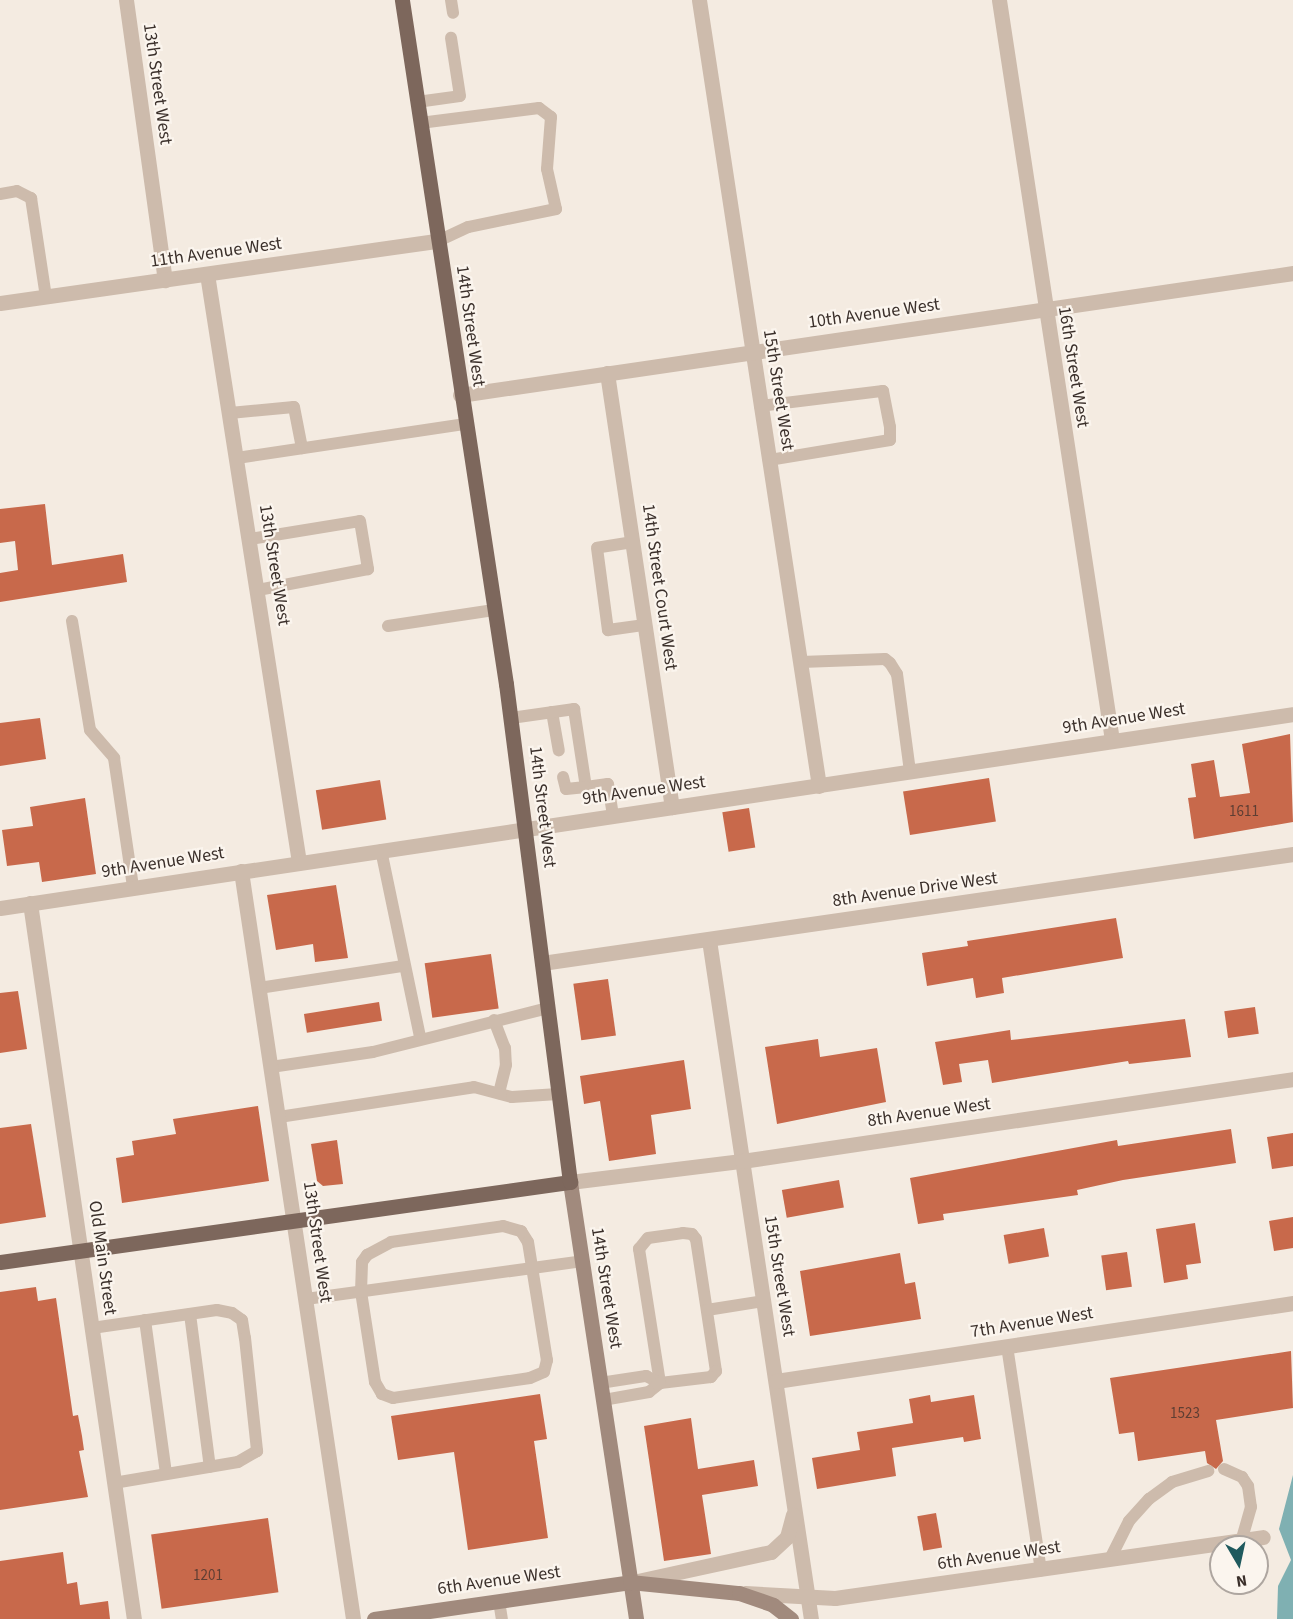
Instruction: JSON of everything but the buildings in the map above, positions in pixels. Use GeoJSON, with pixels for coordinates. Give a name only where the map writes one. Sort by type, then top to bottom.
{"type":"FeatureCollection","features":[{"type":"Feature","properties":{"kind":"main road","name":"14th Street West"},"geometry":{"type":"LineString","coordinates":[[402,0],[460,395],[511,718],[570,1182],[636,1619]]}},
{"type":"Feature","properties":{"kind":"main road"},"geometry":{"type":"LineString","coordinates":[[0,1262],[570,1182]]}},
{"type":"Feature","properties":{"kind":"main road","name":"6th Avenue West"},"geometry":{"type":"LineString","coordinates":[[374,1619],[458,1613],[499,1601],[630,1582],[739,1593],[773,1605],[791,1619]]}},
{"type":"Feature","properties":{"kind":"street","name":"13th Street West"},"geometry":{"type":"LineString","coordinates":[[126,0],[165,280]]}},
{"type":"Feature","properties":{"kind":"street","name":"15th Street West"},"geometry":{"type":"LineString","coordinates":[[699,0],[819,786]]}},
{"type":"Feature","properties":{"kind":"street","name":"16th Street West"},"geometry":{"type":"LineString","coordinates":[[999,0],[1112,740]]}},
{"type":"Feature","properties":{"kind":"street","name":"11th Avenue West"},"geometry":{"type":"LineString","coordinates":[[0,303],[438,241]]}},
{"type":"Feature","properties":{"kind":"street","name":"10th Avenue West"},"geometry":{"type":"LineString","coordinates":[[460,395],[1293,273]]}},
{"type":"Feature","properties":{"kind":"street","name":"13th Street West"},"geometry":{"type":"LineString","coordinates":[[207,274],[299,862]]}},
{"type":"Feature","properties":{"kind":"street","name":"14th Street Court West"},"geometry":{"type":"LineString","coordinates":[[607,373],[672,807]]}},
{"type":"Feature","properties":{"kind":"street","name":"9th Avenue West"},"geometry":{"type":"LineString","coordinates":[[0,908],[1293,714]]}},
{"type":"Feature","properties":{"kind":"street","name":"8th Avenue Drive West"},"geometry":{"type":"LineString","coordinates":[[542,963],[1293,854]]}},
{"type":"Feature","properties":{"kind":"street","name":"13th Street West"},"geometry":{"type":"LineString","coordinates":[[241,871],[353,1619]]}},
{"type":"Feature","properties":{"kind":"street","name":"Old Main Street"},"geometry":{"type":"LineString","coordinates":[[30,903],[134,1619]]}},
{"type":"Feature","properties":{"kind":"street","name":"15th Street West"},"geometry":{"type":"LineString","coordinates":[[709,940],[795,1500],[811,1619]]}},
{"type":"Feature","properties":{"kind":"street","name":"8th Avenue West"},"geometry":{"type":"LineString","coordinates":[[570,1182],[742,1161],[1293,1079]]}},
{"type":"Feature","properties":{"kind":"street","name":"7th Avenue West"},"geometry":{"type":"LineString","coordinates":[[776,1381],[1293,1303]]}},
{"type":"Feature","properties":{"kind":"street","name":"6th Avenue West"},"geometry":{"type":"LineString","coordinates":[[630,1582],[771,1552],[787,1537],[795,1500]]}},
{"type":"Feature","properties":{"kind":"street","name":"6th Avenue West"},"geometry":{"type":"LineString","coordinates":[[739,1593],[835,1598],[1209,1545]]}},
{"type":"Feature","properties":{"kind":"lane"},"geometry":{"type":"LineString","coordinates":[[417,102],[460,96],[451,38]]}},
{"type":"Feature","properties":{"kind":"lane"},"geometry":{"type":"LineString","coordinates":[[420,123],[540,108],[551,117],[547,169],[556,209],[468,227],[438,241]]}},
{"type":"Feature","properties":{"kind":"lane"},"geometry":{"type":"LineString","coordinates":[[0,194],[17,191],[32,198],[46,297]]}},
{"type":"Feature","properties":{"kind":"lane"},"geometry":{"type":"LineString","coordinates":[[760,406],[883,392],[890,428],[890,440],[769,460]]}},
{"type":"Feature","properties":{"kind":"lane"},"geometry":{"type":"LineString","coordinates":[[230,413],[294,407],[302,448]]}},
{"type":"Feature","properties":{"kind":"lane"},"geometry":{"type":"LineString","coordinates":[[237,458],[465,424]]}},
{"type":"Feature","properties":{"kind":"lane"},"geometry":{"type":"LineString","coordinates":[[250,539],[360,521],[368,569],[258,590]]}},
{"type":"Feature","properties":{"kind":"lane"},"geometry":{"type":"LineString","coordinates":[[633,542],[597,548],[608,630],[645,625]]}},
{"type":"Feature","properties":{"kind":"lane"},"geometry":{"type":"LineString","coordinates":[[388,626],[494,610]]}},
{"type":"Feature","properties":{"kind":"lane"},"geometry":{"type":"LineString","coordinates":[[72,621],[90,730],[114,758],[133,887]]}},
{"type":"Feature","properties":{"kind":"lane"},"geometry":{"type":"LineString","coordinates":[[801,662],[885,659],[890,663],[897,674],[910,772]]}},
{"type":"Feature","properties":{"kind":"lane"},"geometry":{"type":"LineString","coordinates":[[511,718],[574,709],[586,787]]}},
{"type":"Feature","properties":{"kind":"lane"},"geometry":{"type":"LineString","coordinates":[[552,712],[559,750]]}},
{"type":"Feature","properties":{"kind":"lane"},"geometry":{"type":"LineString","coordinates":[[563,777],[566,789],[608,784],[613,815]]}},
{"type":"Feature","properties":{"kind":"lane"},"geometry":{"type":"LineString","coordinates":[[381,850],[403,966],[420,1037]]}},
{"type":"Feature","properties":{"kind":"lane"},"geometry":{"type":"LineString","coordinates":[[259,988],[403,966]]}},
{"type":"Feature","properties":{"kind":"lane"},"geometry":{"type":"LineString","coordinates":[[271,1067],[373,1052],[420,1037],[548,1008]]}},
{"type":"Feature","properties":{"kind":"lane"},"geometry":{"type":"LineString","coordinates":[[494,1020],[505,1048],[506,1065],[499,1093]]}},
{"type":"Feature","properties":{"kind":"lane"},"geometry":{"type":"LineString","coordinates":[[279,1117],[474,1087],[512,1097],[558,1094]]}},
{"type":"Feature","properties":{"kind":"lane"},"geometry":{"type":"LineString","coordinates":[[492,1227],[513,1227],[521,1231],[533,1268],[547,1360],[544,1372],[530,1378],[393,1398],[382,1394],[375,1382],[361,1292],[362,1262],[375,1248],[492,1227]]}},
{"type":"Feature","properties":{"kind":"lane"},"geometry":{"type":"LineString","coordinates":[[603,1400],[649,1392],[660,1383],[711,1377],[716,1371],[696,1239],[692,1234],[648,1238],[641,1243],[660,1383]]}},
{"type":"Feature","properties":{"kind":"lane"},"geometry":{"type":"LineString","coordinates":[[306,1299],[582,1261]]}},
{"type":"Feature","properties":{"kind":"lane"},"geometry":{"type":"LineString","coordinates":[[707,1310],[764,1301]]}},
{"type":"Feature","properties":{"kind":"lane"},"geometry":{"type":"LineString","coordinates":[[92,1328],[190,1314],[232,1313],[242,1320],[245,1338],[257,1450],[238,1462],[114,1483]]}},
{"type":"Feature","properties":{"kind":"lane"},"geometry":{"type":"LineString","coordinates":[[190,1314],[210,1467]]}},
{"type":"Feature","properties":{"kind":"lane"},"geometry":{"type":"LineString","coordinates":[[145,1320],[166,1474]]}},
{"type":"Feature","properties":{"kind":"lane"},"geometry":{"type":"LineString","coordinates":[[1007,1346],[1041,1570]]}},
{"type":"Feature","properties":{"kind":"lane"},"geometry":{"type":"LineString","coordinates":[[600,1383],[646,1376],[660,1383]]}},
{"type":"Feature","properties":{"kind":"lane"},"geometry":{"type":"LineString","coordinates":[[1224,1469],[1242,1477],[1248,1486],[1251,1507],[1243,1535]]}},
{"type":"Feature","properties":{"kind":"lane"},"geometry":{"type":"LineString","coordinates":[[1110,1559],[1129,1521],[1149,1498],[1172,1482],[1208,1470]]}},
{"type":"Feature","properties":{"kind":"lane"},"geometry":{"type":"LineString","coordinates":[[499,1601],[502,1619]]}},
{"type":"Feature","properties":{"kind":"water"},"geometry":{"type":"Polygon","coordinates":[[[1293,1475],[1293,1619],[1277,1619],[1278,1586],[1291,1560],[1279,1529],[1293,1475]]]}}]}
